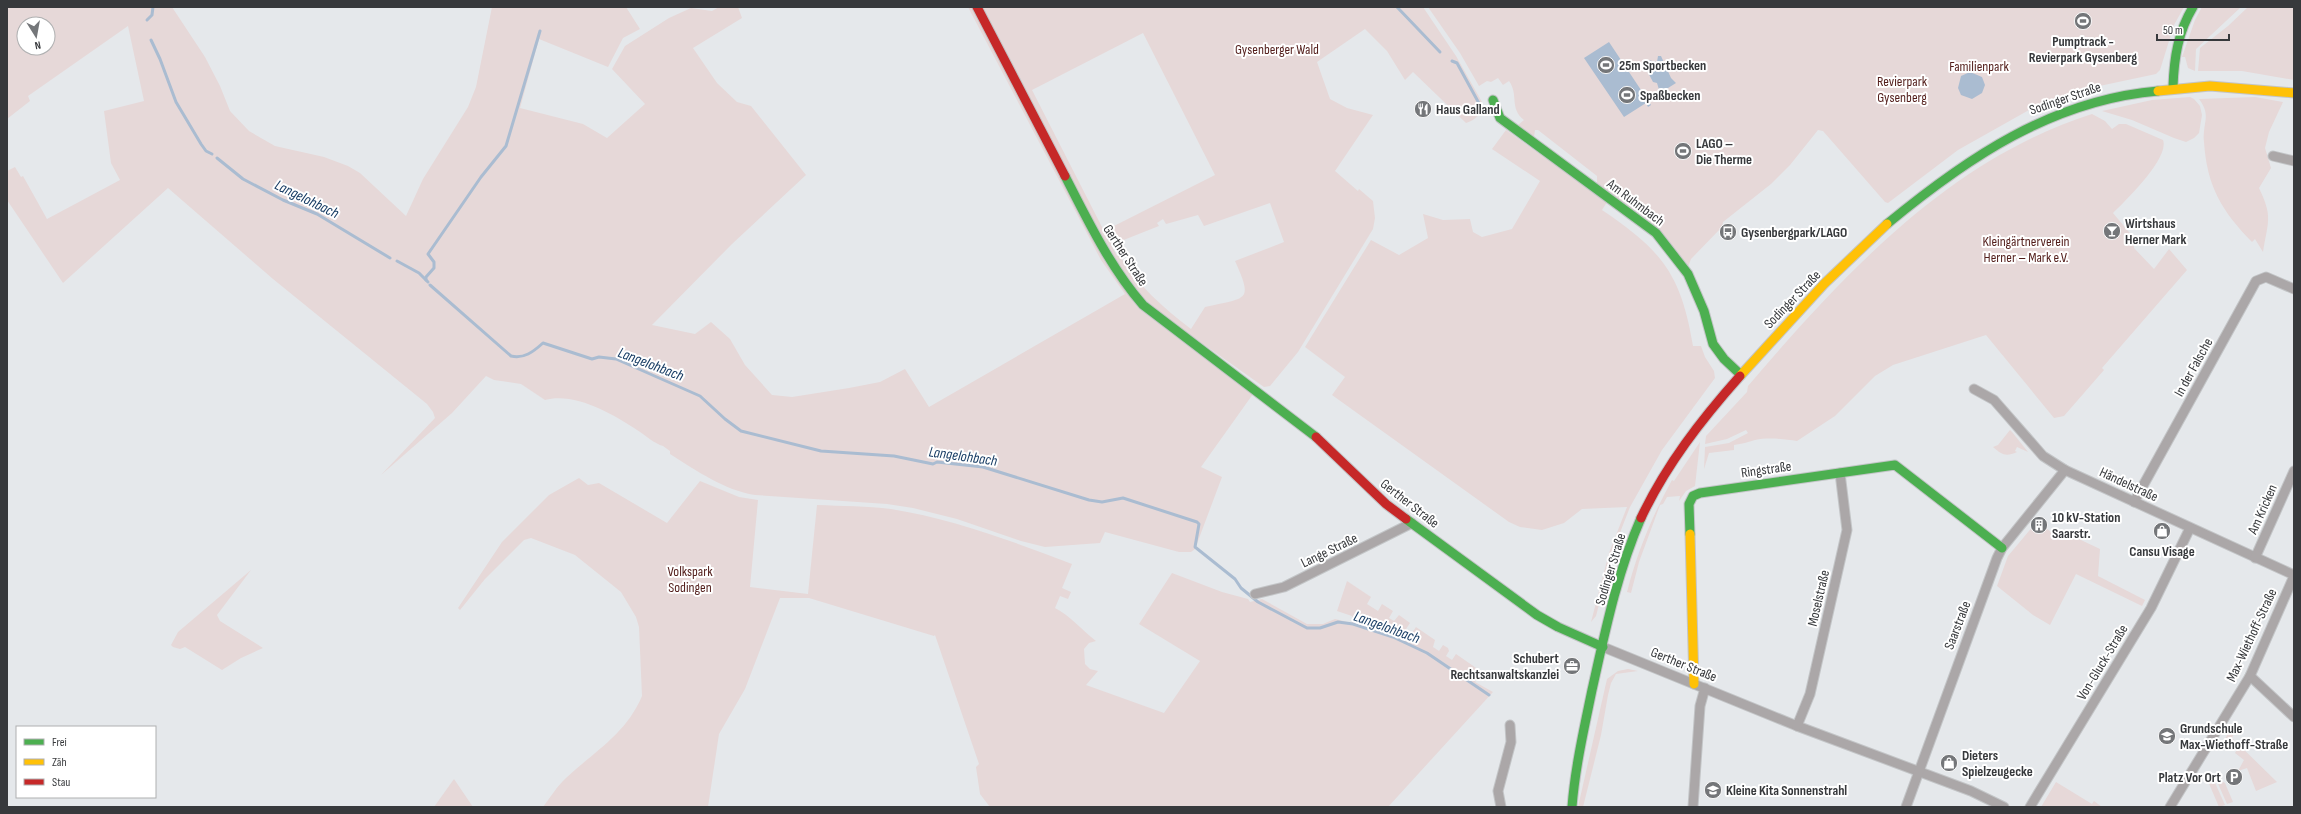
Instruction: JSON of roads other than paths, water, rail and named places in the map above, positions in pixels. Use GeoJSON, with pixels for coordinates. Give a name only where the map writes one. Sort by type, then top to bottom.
{"type":"FeatureCollection","features":[{"type":"Feature","properties":{"kind":"street","name":"Gerther Straße"},"geometry":{"type":"LineString","coordinates":[[977,7],[1096,236],[1126,285],[1143,305],[1306,426],[1380,498],[1412,523],[1537,615],[1558,627],[1797,726],[1971,791],[2004,807]]}},
{"type":"Feature","properties":{"kind":"street"},"geometry":{"type":"LineString","coordinates":[[2173,87],[2174,56],[2180,33],[2193,7]]}},
{"type":"Feature","properties":{"kind":"street","name":"Sodinger Straße"},"geometry":{"type":"LineString","coordinates":[[1572,807],[1580,755],[1622,566],[1661,476],[1687,439],[1741,375],[1830,278],[1892,220],[1950,172],[1999,141],[2058,113],[2109,98],[2173,87],[2237,86],[2294,93]]}},
{"type":"Feature","properties":{"kind":"street","name":"Am Ruhmbach"},"geometry":{"type":"LineString","coordinates":[[1493,100],[1500,118],[1656,233],[1688,274],[1704,311],[1713,344],[1724,359],[1741,375]]}},
{"type":"Feature","properties":{"kind":"street"},"geometry":{"type":"LineString","coordinates":[[2273,156],[2294,161]]}},
{"type":"Feature","properties":{"kind":"street","name":"In der Falsche"},"geometry":{"type":"LineString","coordinates":[[2134,502],[2256,281],[2266,277],[2294,288]]}},
{"type":"Feature","properties":{"kind":"street","name":"Händelstraße"},"geometry":{"type":"LineString","coordinates":[[1974,389],[1994,400],[2043,456],[2065,470],[2294,576]]}},
{"type":"Feature","properties":{"kind":"street","name":"Ringstraße"},"geometry":{"type":"LineString","coordinates":[[1694,684],[1689,504],[1693,496],[1700,493],[1895,465],[1900,467],[2002,548]]}},
{"type":"Feature","properties":{"kind":"street","name":"Saarstraße"},"geometry":{"type":"LineString","coordinates":[[1906,807],[1918,770],[2002,548],[2065,470]]}},
{"type":"Feature","properties":{"kind":"street","name":"Am Kricken"},"geometry":{"type":"LineString","coordinates":[[2255,558],[2294,471]]}},
{"type":"Feature","properties":{"kind":"street","name":"Moselstraße"},"geometry":{"type":"LineString","coordinates":[[1797,726],[1810,694],[1847,530],[1840,473]]}},
{"type":"Feature","properties":{"kind":"street","name":"Lange Straße"},"geometry":{"type":"LineString","coordinates":[[1255,594],[1284,587],[1412,523]]}},
{"type":"Feature","properties":{"kind":"street","name":"Von-Gluck-Straße"},"geometry":{"type":"LineString","coordinates":[[2030,807],[2151,608],[2190,528]]}},
{"type":"Feature","properties":{"kind":"street","name":"Max-Wiethoff-Straße"},"geometry":{"type":"LineString","coordinates":[[2170,807],[2250,676],[2294,576]]}},
{"type":"Feature","properties":{"kind":"street"},"geometry":{"type":"LineString","coordinates":[[2250,676],[2294,717]]}},
{"type":"Feature","properties":{"kind":"street"},"geometry":{"type":"LineString","coordinates":[[1693,807],[1700,706],[1704,688]]}},
{"type":"Feature","properties":{"kind":"street"},"geometry":{"type":"LineString","coordinates":[[1501,807],[1498,791],[1511,742],[1510,725]]}},
{"type":"Feature","properties":{"kind":"water"},"geometry":{"type":"Polygon","coordinates":[[[1609,42],[1651,105],[1648,107],[1646,103],[1624,117],[1584,58],[1609,42]]]}},
{"type":"Feature","properties":{"kind":"water"},"geometry":{"type":"Polygon","coordinates":[[[1658,56],[1661,56],[1671,78],[1676,83],[1660,93],[1657,83],[1653,82],[1644,65],[1648,60],[1657,62],[1658,56]]]}},
{"type":"Feature","properties":{"kind":"water"},"geometry":{"type":"Polygon","coordinates":[[[1970,72],[1982,77],[1985,85],[1982,93],[1972,99],[1961,95],[1958,88],[1961,76],[1970,72]]]}},
{"type":"Feature","properties":{"kind":"waterway","name":"Langelohbach"},"geometry":{"type":"LineString","coordinates":[[147,20],[152,15],[153,7]]}},
{"type":"Feature","properties":{"kind":"waterway"},"geometry":{"type":"LineString","coordinates":[[1397,7],[1440,52]]}},
{"type":"Feature","properties":{"kind":"waterway"},"geometry":{"type":"LineString","coordinates":[[426,280],[426,277],[434,268],[434,262],[428,254],[481,177],[506,146],[540,31]]}},
{"type":"Feature","properties":{"kind":"waterway","name":"Langelohbach"},"geometry":{"type":"LineString","coordinates":[[151,40],[160,59],[176,102],[201,144],[206,151],[212,154]]}},
{"type":"Feature","properties":{"kind":"waterway"},"geometry":{"type":"LineString","coordinates":[[1452,61],[1457,63],[1481,107]]}},
{"type":"Feature","properties":{"kind":"waterway","name":"Langelohbach"},"geometry":{"type":"LineString","coordinates":[[217,158],[243,179],[283,200],[317,214],[390,258]]}},
{"type":"Feature","properties":{"kind":"waterway","name":"Langelohbach"},"geometry":{"type":"LineString","coordinates":[[397,261],[419,273],[428,282]]}},
{"type":"Feature","properties":{"kind":"waterway","name":"Langelohbach"},"geometry":{"type":"LineString","coordinates":[[430,285],[511,356],[524,356],[543,343],[592,359],[599,357],[616,359],[700,396],[725,419],[741,431],[821,451],[894,456],[933,464],[937,462],[983,467],[1089,500],[1102,502],[1123,498],[1197,522],[1199,524],[1195,547],[1235,579],[1241,588],[1258,602],[1307,628],[1320,628],[1338,622],[1353,624],[1393,637],[1427,653],[1489,695]]}},
{"type":"Feature","properties":{"kind":"place","name":"Pumptrack - Revierpark Gysenberg"},"geometry":{"type":"Point","coordinates":[2083,21]}},
{"type":"Feature","properties":{"kind":"place","name":"25m Sportbecken"},"geometry":{"type":"Point","coordinates":[1606,65]}},
{"type":"Feature","properties":{"kind":"place","name":"Spaßbecken"},"geometry":{"type":"Point","coordinates":[1627,95]}},
{"type":"Feature","properties":{"kind":"place","name":"Haus Galland"},"geometry":{"type":"Point","coordinates":[1423,109]}},
{"type":"Feature","properties":{"kind":"place","name":"LAGO – Die Therme"},"geometry":{"type":"Point","coordinates":[1683,151]}},
{"type":"Feature","properties":{"kind":"place","name":"Wirtshaus Herner Mark"},"geometry":{"type":"Point","coordinates":[2112,231]}},
{"type":"Feature","properties":{"kind":"place","name":"Gysenbergpark/LAGO"},"geometry":{"type":"Point","coordinates":[1728,232]}},
{"type":"Feature","properties":{"kind":"place","name":"10 kV-Station Saarstr."},"geometry":{"type":"Point","coordinates":[2039,525]}},
{"type":"Feature","properties":{"kind":"place","name":"Cansu Visage"},"geometry":{"type":"Point","coordinates":[2162,531]}},
{"type":"Feature","properties":{"kind":"place","name":"Schubert Rechtsanwaltskanzlei"},"geometry":{"type":"Point","coordinates":[1572,666]}},
{"type":"Feature","properties":{"kind":"place","name":"Grundschule Max-Wiethoff-Straße"},"geometry":{"type":"Point","coordinates":[2167,736]}},
{"type":"Feature","properties":{"kind":"place","name":"Dieters Spielzeugecke"},"geometry":{"type":"Point","coordinates":[1949,763]}},
{"type":"Feature","properties":{"kind":"place","name":"Platz Vor Ort"},"geometry":{"type":"Point","coordinates":[2234,777]}},
{"type":"Feature","properties":{"kind":"place","name":"Kleine Kita Sonnenstrahl"},"geometry":{"type":"Point","coordinates":[1713,790]}},
{"type":"Feature","properties":{"kind":"park label","name":"Gysenberger Wald"},"geometry":{"type":"Point","coordinates":[1277,49]}},
{"type":"Feature","properties":{"kind":"park label","name":"Familienpark"},"geometry":{"type":"Point","coordinates":[1979,66]}},
{"type":"Feature","properties":{"kind":"park label","name":"Revierpark Gysenberg"},"geometry":{"type":"Point","coordinates":[1902,90]}},
{"type":"Feature","properties":{"kind":"park label","name":"Kleingärtnerverein Herner – Mark e.V."},"geometry":{"type":"Point","coordinates":[2026,250]}},
{"type":"Feature","properties":{"kind":"park label","name":"Volkspark Sodingen"},"geometry":{"type":"Point","coordinates":[690,580]}}]}
